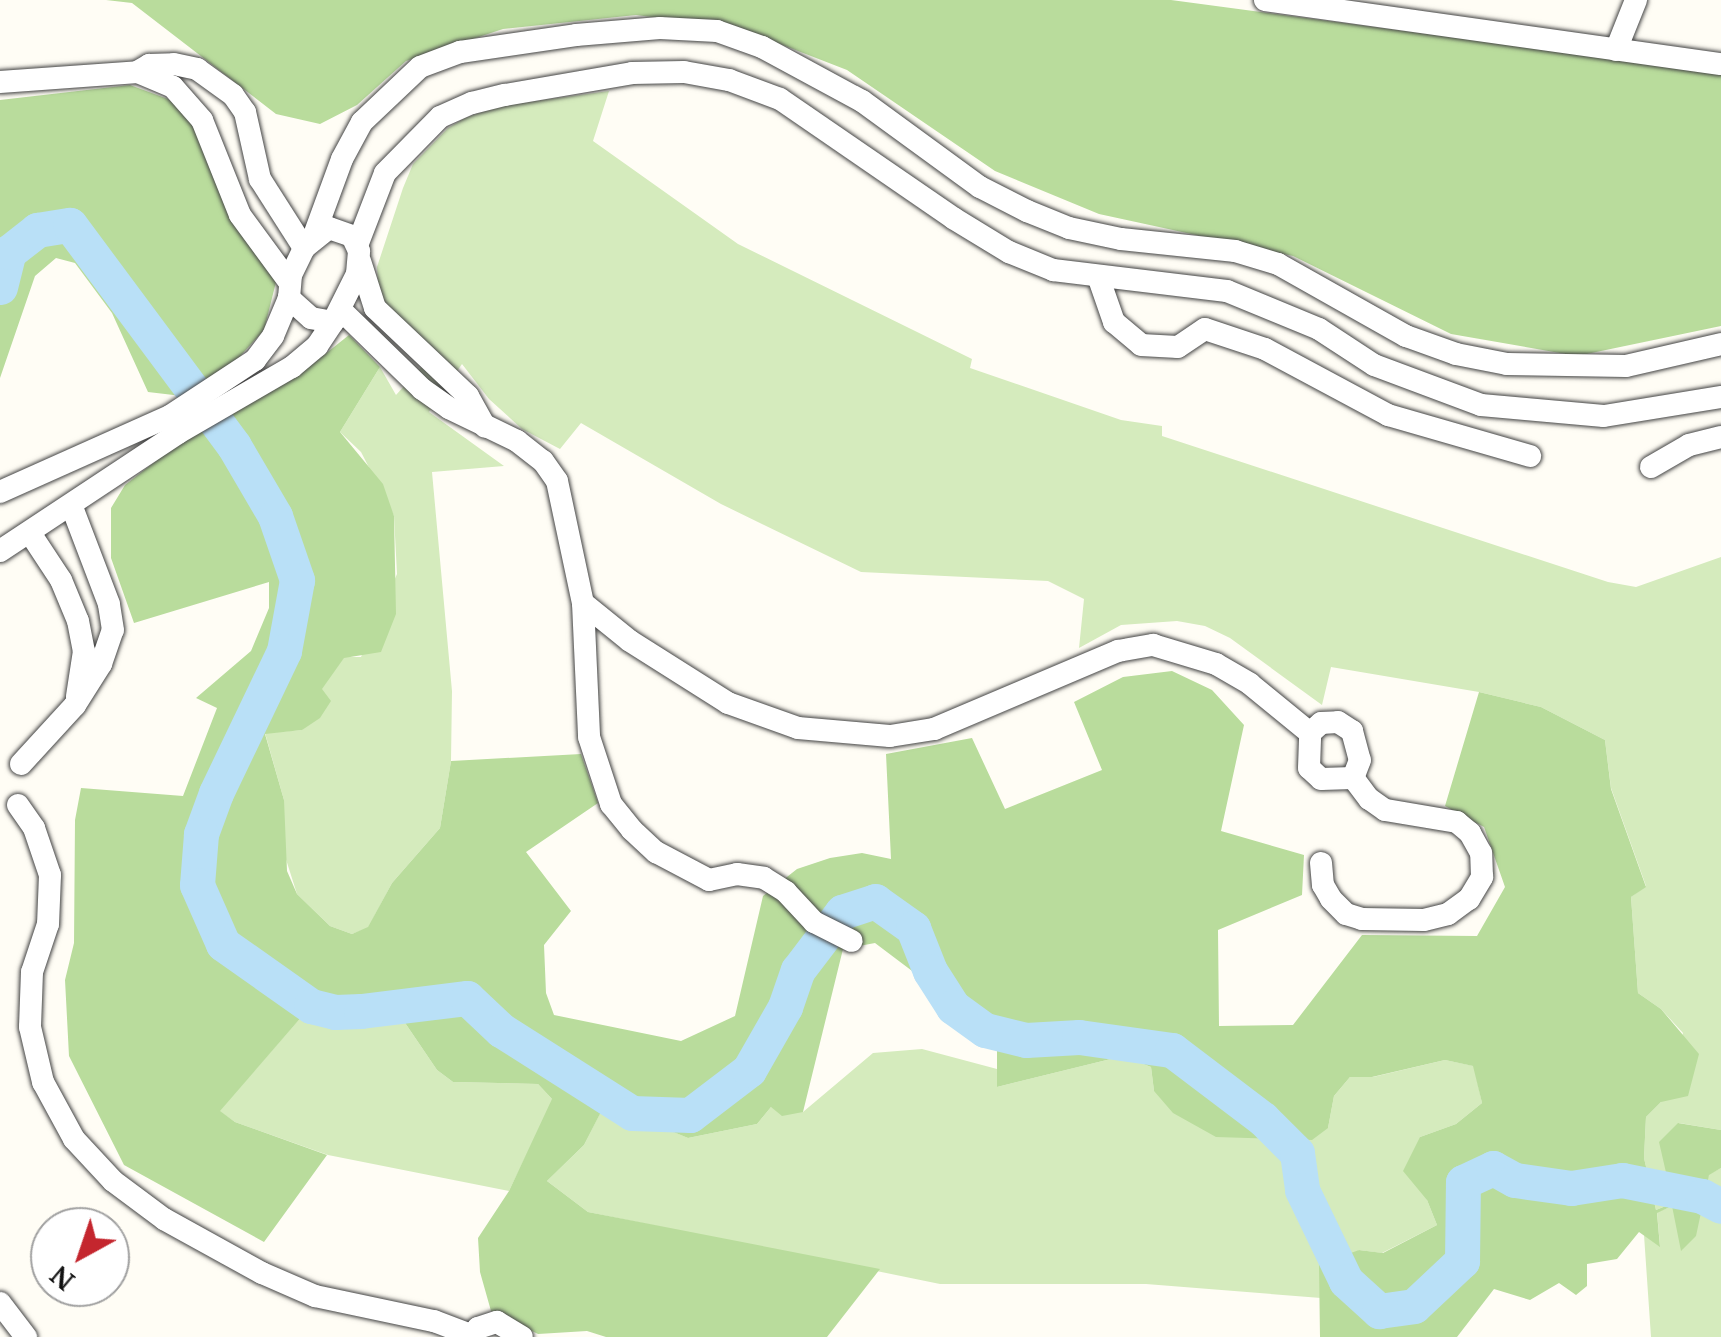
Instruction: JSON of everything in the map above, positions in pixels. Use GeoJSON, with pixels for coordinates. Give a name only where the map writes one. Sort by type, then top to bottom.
{"type":"FeatureCollection","features":[{"type":"Feature","properties":{"kind":"street"},"geometry":{"type":"LineString","coordinates":[[1264,0],[1721,64]]}},
{"type":"Feature","properties":{"kind":"street"},"geometry":{"type":"LineString","coordinates":[[1616,50],[1636,0]]}},
{"type":"Feature","properties":{"kind":"street"},"geometry":{"type":"LineString","coordinates":[[259,370],[342,159],[362,122],[420,67],[460,52],[559,37],[660,28],[718,32],[762,47],[862,100],[980,186],[1026,211],[1068,228],[1121,239],[1234,251],[1278,264],[1406,336],[1456,354],[1506,364],[1610,367],[1721,344]]}},
{"type":"Feature","properties":{"kind":"street"},"geometry":{"type":"LineString","coordinates":[[138,72],[149,65],[174,64],[218,81],[245,112],[260,178],[308,243]]}},
{"type":"Feature","properties":{"kind":"street"},"geometry":{"type":"LineString","coordinates":[[0,82],[138,72],[157,78],[188,101],[202,120],[230,194],[311,318],[337,317],[422,388],[485,427],[517,441],[543,461],[557,482],[583,603],[589,737],[612,804],[656,852],[709,880],[736,874],[764,878],[786,892],[814,922],[843,938]]}},
{"type":"Feature","properties":{"kind":"street"},"geometry":{"type":"LineString","coordinates":[[0,551],[72,507],[174,425],[259,370],[292,367],[317,346],[337,317],[384,173],[440,117],[505,95],[632,74],[684,72],[729,80],[780,99],[1009,252],[1053,270],[1208,288],[1261,302],[1319,329],[1374,365],[1481,405],[1604,416],[1721,397]]}},
{"type":"Feature","properties":{"kind":"street"},"geometry":{"type":"LineString","coordinates":[[230,194],[237,182],[249,176],[260,178]]}},
{"type":"Feature","properties":{"kind":"street"},"geometry":{"type":"LineString","coordinates":[[308,243],[336,228],[358,250],[375,308],[468,396],[485,427]]}},
{"type":"Feature","properties":{"kind":"street"},"geometry":{"type":"LineString","coordinates":[[1099,278],[1114,322],[1140,345],[1178,347],[1205,329]]}},
{"type":"Feature","properties":{"kind":"street"},"geometry":{"type":"LineString","coordinates":[[1205,329],[1208,288]]}},
{"type":"Feature","properties":{"kind":"street"},"geometry":{"type":"LineString","coordinates":[[1205,329],[1265,349],[1388,416],[1530,456]]}},
{"type":"Feature","properties":{"kind":"street"},"geometry":{"type":"LineString","coordinates":[[0,492],[174,425]]}},
{"type":"Feature","properties":{"kind":"street"},"geometry":{"type":"LineString","coordinates":[[1652,467],[1690,444],[1721,437]]}},
{"type":"Feature","properties":{"kind":"street"},"geometry":{"type":"LineString","coordinates":[[72,507],[102,585],[113,630],[101,664],[75,706],[11,759],[28,778],[26,792],[9,808],[34,828],[50,875],[48,924],[32,972],[30,1027],[44,1082],[74,1139],[114,1182],[164,1219],[262,1273],[315,1296],[434,1321],[470,1336],[487,1323],[497,1322],[522,1337]]}},
{"type":"Feature","properties":{"kind":"street"},"geometry":{"type":"LineString","coordinates":[[30,533],[69,600],[84,651],[75,706]]}},
{"type":"Feature","properties":{"kind":"street"},"geometry":{"type":"LineString","coordinates":[[69,600],[102,585]]}},
{"type":"Feature","properties":{"kind":"street"},"geometry":{"type":"LineString","coordinates":[[583,603],[630,641],[728,702],[798,728],[890,736],[934,729],[1118,651],[1153,645],[1216,664],[1250,684],[1310,732]]}},
{"type":"Feature","properties":{"kind":"street"},"geometry":{"type":"LineString","coordinates":[[1310,732],[1321,724],[1338,722],[1352,732],[1360,760],[1353,778]]}},
{"type":"Feature","properties":{"kind":"street"},"geometry":{"type":"LineString","coordinates":[[1310,732],[1309,768],[1321,780],[1353,778]]}},
{"type":"Feature","properties":{"kind":"street"},"geometry":{"type":"LineString","coordinates":[[1321,863],[1322,884],[1331,900],[1346,914],[1362,919],[1424,920],[1448,914],[1469,899],[1482,878],[1481,853],[1470,833],[1446,819],[1386,810],[1369,800],[1353,778]]}},
{"type":"Feature","properties":{"kind":"street"},"geometry":{"type":"LineString","coordinates":[[0,1304],[26,1337]]}},
{"type":"Feature","properties":{"kind":"green space"},"geometry":{"type":"Polygon","coordinates":[[[106,0],[1171,0],[1721,73],[1721,326],[1577,356],[1451,334],[1293,256],[1099,214],[995,171],[847,70],[739,28],[636,15],[503,29],[406,61],[357,105],[320,124],[276,114],[132,3],[106,0]]]}},
{"type":"Feature","properties":{"kind":"green space"},"geometry":{"type":"Polygon","coordinates":[[[130,85],[168,99],[197,124],[277,278],[264,330],[234,363],[182,396],[148,392],[112,313],[75,263],[56,258],[35,276],[0,378],[0,100],[130,85]]]}},
{"type":"Feature","properties":{"kind":"green space"},"geometry":{"type":"Polygon","coordinates":[[[609,91],[593,141],[738,244],[972,359],[970,368],[1121,420],[1162,426],[1162,436],[1608,582],[1636,587],[1721,557],[1721,1130],[1679,1123],[1673,1203],[1656,1210],[1644,1158],[1646,1117],[1661,1102],[1683,1033],[1661,1009],[1638,993],[1631,897],[1646,886],[1611,788],[1605,740],[1541,707],[1479,692],[1331,667],[1322,705],[1230,638],[1205,626],[1177,621],[1121,625],[1079,648],[1084,599],[1048,581],[861,572],[721,504],[581,423],[560,449],[522,429],[489,399],[462,364],[429,412],[504,466],[432,472],[452,691],[451,761],[440,828],[392,883],[368,928],[352,934],[330,926],[297,894],[283,850],[284,800],[265,733],[302,730],[321,689],[344,657],[361,657],[397,574],[394,516],[361,452],[340,432],[380,367],[396,395],[436,351],[379,300],[377,267],[403,188],[413,164],[448,128],[465,118],[499,106],[609,91]]]}},
{"type":"Feature","properties":{"kind":"green space"},"geometry":{"type":"Polygon","coordinates":[[[349,335],[380,367],[340,432],[383,484],[394,516],[396,614],[381,652],[344,658],[322,689],[331,701],[320,718],[302,730],[265,734],[284,800],[287,871],[297,894],[330,926],[352,934],[368,927],[392,883],[440,828],[451,761],[581,754],[598,803],[526,852],[571,911],[544,945],[546,993],[554,1015],[681,1041],[735,1016],[763,896],[797,869],[830,858],[862,853],[891,859],[886,754],[972,738],[1005,809],[1102,770],[1074,702],[1123,677],[1172,671],[1212,690],[1244,725],[1221,831],[1304,855],[1302,895],[1218,930],[1219,1026],[1293,1025],[1362,935],[1477,936],[1505,887],[1484,827],[1445,806],[1479,692],[1541,707],[1605,740],[1611,789],[1646,887],[1631,897],[1638,993],[1661,1009],[1699,1054],[1688,1096],[1661,1102],[1646,1117],[1644,1158],[1656,1210],[1673,1203],[1659,1142],[1678,1123],[1721,1130],[1721,1168],[1709,1175],[1696,1236],[1681,1251],[1672,1206],[1657,1213],[1660,1247],[1639,1232],[1617,1259],[1587,1264],[1587,1286],[1576,1295],[1559,1283],[1530,1300],[1494,1289],[1457,1337],[1320,1337],[1319,1265],[1359,1250],[1383,1253],[1437,1225],[1427,1200],[1403,1171],[1420,1137],[1456,1124],[1482,1103],[1473,1066],[1445,1060],[1372,1077],[1350,1077],[1334,1096],[1328,1128],[1312,1140],[1216,1137],[1173,1113],[1154,1091],[1151,1067],[1123,1056],[997,1087],[997,1039],[988,1016],[959,993],[932,986],[875,943],[843,949],[803,1112],[782,1116],[771,1107],[757,1124],[688,1138],[605,1104],[584,1145],[547,1181],[588,1212],[880,1269],[827,1337],[606,1337],[587,1331],[538,1334],[491,1311],[480,1272],[478,1238],[509,1191],[552,1099],[538,1084],[453,1082],[437,1070],[397,1011],[335,1012],[311,1006],[220,1111],[235,1122],[327,1155],[264,1242],[124,1165],[69,1056],[65,980],[74,943],[75,820],[81,788],[183,796],[217,708],[196,698],[251,651],[269,608],[269,582],[134,623],[111,558],[111,508],[125,485],[161,457],[249,397],[309,367],[349,335]]]}},
{"type":"Feature","properties":{"kind":"green space"},"geometry":{"type":"Polygon","coordinates":[[[311,1006],[335,1012],[397,1011],[437,1070],[453,1082],[538,1084],[553,1100],[509,1191],[328,1155],[235,1122],[219,1111],[311,1006]]]}},
{"type":"Feature","properties":{"kind":"green space"},"geometry":{"type":"Polygon","coordinates":[[[922,1049],[997,1069],[997,1087],[1123,1056],[1151,1067],[1154,1091],[1328,1128],[1334,1096],[1350,1077],[1373,1077],[1445,1060],[1474,1066],[1482,1103],[1456,1124],[1420,1137],[1427,1200],[1437,1225],[1382,1253],[1359,1250],[1321,1280],[1321,1298],[1146,1284],[940,1284],[588,1212],[547,1181],[584,1145],[605,1103],[688,1138],[757,1124],[771,1107],[803,1112],[873,1053],[922,1049]]]}},
{"type":"Feature","properties":{"kind":"green space"},"geometry":{"type":"Polygon","coordinates":[[[1721,1168],[1721,1337],[1651,1337],[1644,1235],[1660,1246],[1657,1212],[1673,1206],[1682,1250],[1709,1174],[1721,1168]]]}},
{"type":"Feature","properties":{"kind":"waterway"},"geometry":{"type":"LineString","coordinates":[[0,287],[9,252],[37,230],[70,225],[234,446],[275,516],[297,580],[284,651],[216,793],[201,834],[197,885],[223,944],[311,1006],[335,1012],[361,1011],[467,998],[501,1030],[632,1113],[690,1115],[749,1070],[785,1007],[798,970],[842,912],[875,901],[913,928],[930,971],[953,1007],[985,1030],[1026,1040],[1079,1037],[1172,1050],[1263,1119],[1297,1153],[1302,1190],[1346,1281],[1379,1311],[1414,1306],[1462,1261],[1463,1182],[1493,1168],[1515,1180],[1571,1188],[1622,1180],[1702,1196],[1721,1206]]}}]}
